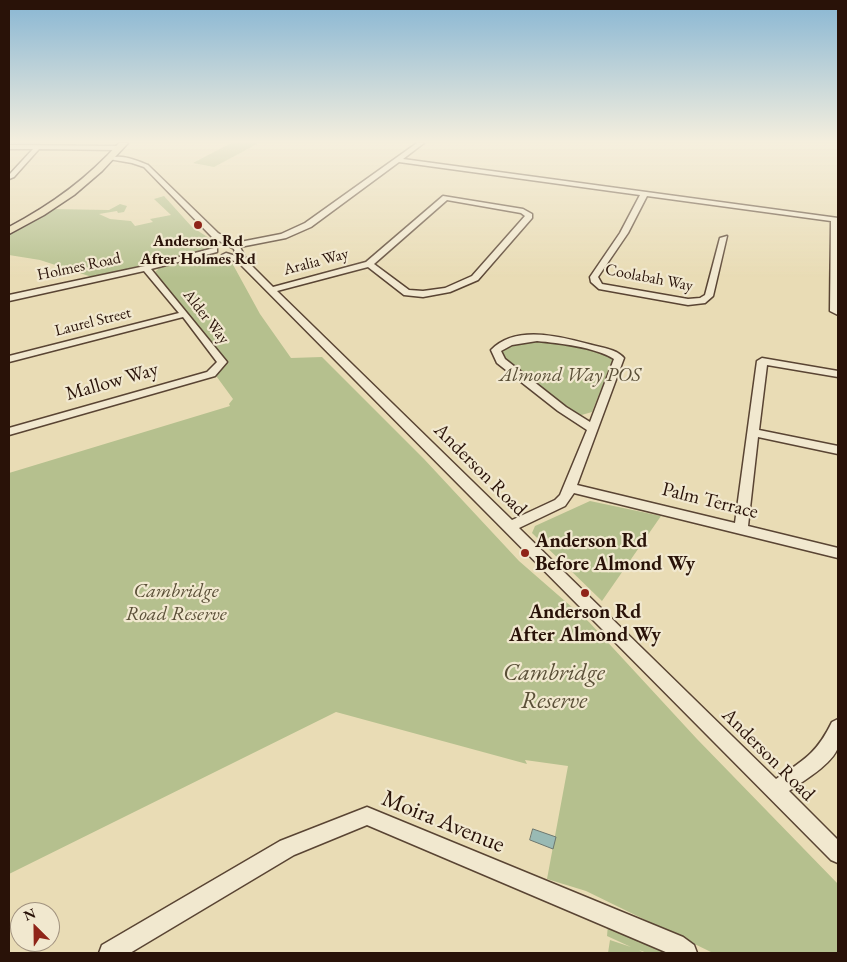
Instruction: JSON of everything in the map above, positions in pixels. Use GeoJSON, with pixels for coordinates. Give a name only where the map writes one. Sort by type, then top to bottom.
{"type":"FeatureCollection","features":[{"type":"Feature","properties":{"kind":"main road"},"geometry":{"type":"LineString","coordinates":[[9,232],[65,198],[77,188]]}},
{"type":"Feature","properties":{"kind":"street","name":"Anderson Road"},"geometry":{"type":"LineString","coordinates":[[168,188],[215,235],[236,251],[271,290],[838,853]]}},
{"type":"Feature","properties":{"kind":"street"},"geometry":{"type":"LineString","coordinates":[[218,252],[236,251],[253,243],[284,236],[308,225],[359,188]]}},
{"type":"Feature","properties":{"kind":"street"},"geometry":{"type":"LineString","coordinates":[[600,188],[837,220],[835,311],[838,312]]}},
{"type":"Feature","properties":{"kind":"street","name":"Coolabah Way"},"geometry":{"type":"LineString","coordinates":[[644,194],[624,233],[594,277],[595,282],[599,286],[688,302],[702,301],[710,296],[724,238]]}},
{"type":"Feature","properties":{"kind":"street","name":"Aralia Way"},"geometry":{"type":"LineString","coordinates":[[271,290],[369,264],[446,198],[523,211],[529,216],[475,278],[447,290],[423,294],[407,293],[369,264]]}},
{"type":"Feature","properties":{"kind":"street"},"geometry":{"type":"LineString","coordinates":[[215,235],[218,252]]}},
{"type":"Feature","properties":{"kind":"street"},"geometry":{"type":"LineString","coordinates":[[218,252],[223,246],[236,251]]}},
{"type":"Feature","properties":{"kind":"street","name":"Anderson Road"},"geometry":{"type":"LineString","coordinates":[[218,252],[236,251]]}},
{"type":"Feature","properties":{"kind":"street","name":"Holmes Road"},"geometry":{"type":"LineString","coordinates":[[9,298],[218,252]]}},
{"type":"Feature","properties":{"kind":"street","name":"Alder Way"},"geometry":{"type":"LineString","coordinates":[[146,268],[222,362]]}},
{"type":"Feature","properties":{"kind":"street","name":"Laurel Street"},"geometry":{"type":"LineString","coordinates":[[9,359],[185,314]]}},
{"type":"Feature","properties":{"kind":"street"},"geometry":{"type":"LineString","coordinates":[[509,527],[560,504],[571,488],[593,430],[618,358],[611,353],[539,337],[520,339],[504,344],[496,350],[501,361],[562,409],[593,430]]}},
{"type":"Feature","properties":{"kind":"street"},"geometry":{"type":"LineString","coordinates":[[741,529],[762,361],[838,374]]}},
{"type":"Feature","properties":{"kind":"street","name":"Mallow Way"},"geometry":{"type":"LineString","coordinates":[[9,432],[211,374],[222,362]]}},
{"type":"Feature","properties":{"kind":"street"},"geometry":{"type":"LineString","coordinates":[[752,432],[838,450]]}},
{"type":"Feature","properties":{"kind":"street","name":"Palm Terrace"},"geometry":{"type":"LineString","coordinates":[[571,488],[838,553]]}},
{"type":"Feature","properties":{"kind":"street"},"geometry":{"type":"LineString","coordinates":[[776,790],[816,761],[830,746],[838,727]]}},
{"type":"Feature","properties":{"kind":"street","name":"Moira Avenue"},"geometry":{"type":"LineString","coordinates":[[110,953],[287,848],[366,816],[675,945],[686,953]]}},
{"type":"Feature","properties":{"kind":"green space"},"geometry":{"type":"Polygon","coordinates":[[[164,196],[192,227],[209,238],[207,250],[92,277],[40,260],[9,255],[9,234],[52,209],[109,210],[120,204],[127,206],[124,212],[118,213],[117,211],[99,214],[110,219],[131,221],[135,226],[153,222],[150,219],[171,215],[154,199],[164,196]]]}},
{"type":"Feature","properties":{"kind":"green space"},"geometry":{"type":"Polygon","coordinates":[[[215,257],[231,261],[260,314],[291,358],[322,357],[424,459],[519,561],[589,622],[697,739],[838,884],[838,953],[713,953],[586,891],[547,879],[568,766],[525,760],[527,764],[336,712],[9,874],[9,473],[230,406],[229,404],[233,399],[214,373],[226,361],[155,272],[160,267],[215,257]]]}},
{"type":"Feature","properties":{"kind":"green space","name":"Almond Way POS"},"geometry":{"type":"Polygon","coordinates":[[[539,337],[596,349],[613,359],[592,412],[578,416],[501,361],[496,350],[539,337]]]}},
{"type":"Feature","properties":{"kind":"green space"},"geometry":{"type":"Polygon","coordinates":[[[590,501],[661,516],[602,601],[532,533],[535,526],[590,501]]]}},
{"type":"Feature","properties":{"kind":"green space"},"geometry":{"type":"Polygon","coordinates":[[[608,924],[665,949],[664,953],[647,953],[639,950],[644,953],[608,953],[610,940],[631,947],[607,936],[608,924]]]}},
{"type":"Feature","properties":{"kind":"water"},"geometry":{"type":"Polygon","coordinates":[[[533,829],[556,837],[553,849],[530,840],[533,829]]]}},
{"type":"Feature","properties":{"kind":"place","name":"Anderson Rd After Holmes Rd"},"geometry":{"type":"Point","coordinates":[198,225]}},
{"type":"Feature","properties":{"kind":"place","name":"Anderson Rd Before Almond Wy"},"geometry":{"type":"Point","coordinates":[525,553]}},
{"type":"Feature","properties":{"kind":"place","name":"Anderson Rd After Almond Wy"},"geometry":{"type":"Point","coordinates":[585,593]}},
{"type":"Feature","properties":{"kind":"park label","name":"Cambridge Road Reserve"},"geometry":{"type":"Point","coordinates":[176,604]}},
{"type":"Feature","properties":{"kind":"park label","name":"Cambridge Reserve"},"geometry":{"type":"Point","coordinates":[554,687]}}]}
